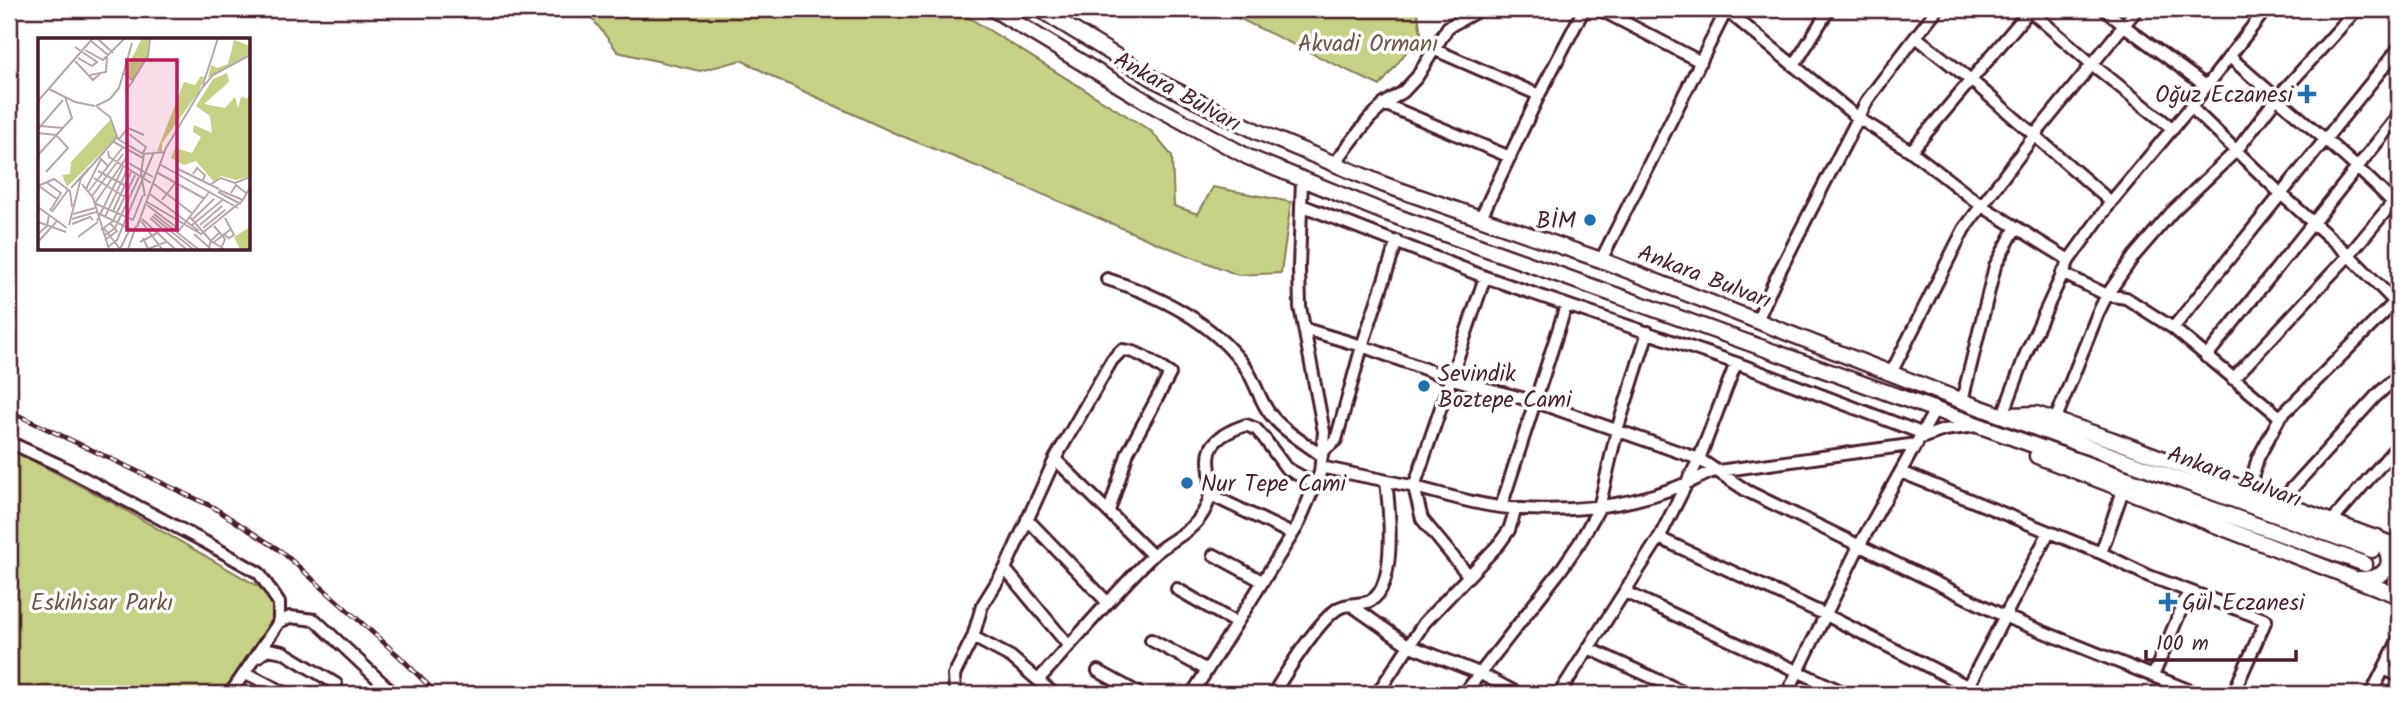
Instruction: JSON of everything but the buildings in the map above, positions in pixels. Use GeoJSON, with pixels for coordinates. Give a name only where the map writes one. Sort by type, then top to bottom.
{"type":"FeatureCollection","features":[{"type":"Feature","properties":{"kind":"main road","name":"Ankara Bulvarı"},"geometry":{"type":"LineString","coordinates":[[993,9],[1149,103],[1248,157],[1381,211],[2365,564]]}},
{"type":"Feature","properties":{"kind":"main road","name":"Ankara Bulvarı"},"geometry":{"type":"LineString","coordinates":[[1039,9],[1157,81],[1255,131],[1385,185],[1601,260],[1962,401],[2374,543]]}},
{"type":"Feature","properties":{"kind":"main road"},"geometry":{"type":"LineString","coordinates":[[2003,415],[2036,414],[2185,465],[2332,521],[2388,552],[2388,565],[2384,573],[2376,578],[2358,579]]}},
{"type":"Feature","properties":{"kind":"main road"},"geometry":{"type":"LineString","coordinates":[[1981,426],[2023,450],[2399,595]]}},
{"type":"Feature","properties":{"kind":"main road"},"geometry":{"type":"LineString","coordinates":[[2374,543],[2399,547]]}},
{"type":"Feature","properties":{"kind":"main road"},"geometry":{"type":"LineString","coordinates":[[2399,566],[2396,581],[2399,595]]}},
{"type":"Feature","properties":{"kind":"street"},"geometry":{"type":"LineString","coordinates":[[1334,163],[1384,104],[1403,92],[1417,77],[1448,27],[1481,9]]}},
{"type":"Feature","properties":{"kind":"street"},"geometry":{"type":"LineString","coordinates":[[1481,217],[1538,95],[1584,9]]}},
{"type":"Feature","properties":{"kind":"street"},"geometry":{"type":"LineString","coordinates":[[1598,9],[1701,62]]}},
{"type":"Feature","properties":{"kind":"street"},"geometry":{"type":"LineString","coordinates":[[1601,260],[1726,9],[1858,118],[1911,151],[1982,206],[2068,260]]}},
{"type":"Feature","properties":{"kind":"street"},"geometry":{"type":"LineString","coordinates":[[1794,66],[1829,9]]}},
{"type":"Feature","properties":{"kind":"street"},"geometry":{"type":"LineString","coordinates":[[1757,321],[1774,282],[1868,99],[1937,9]]}},
{"type":"Feature","properties":{"kind":"street"},"geometry":{"type":"LineString","coordinates":[[2104,9],[2206,86]]}},
{"type":"Feature","properties":{"kind":"street"},"geometry":{"type":"LineString","coordinates":[[1891,373],[1964,229],[2034,136],[2137,9]]}},
{"type":"Feature","properties":{"kind":"street"},"geometry":{"type":"LineString","coordinates":[[2003,415],[2027,351],[2068,260],[2111,202],[2191,107],[2266,9]]}},
{"type":"Feature","properties":{"kind":"street"},"geometry":{"type":"LineString","coordinates":[[2054,421],[2107,295],[2134,256],[2172,212],[2237,150],[2276,99],[2357,9]]}},
{"type":"Feature","properties":{"kind":"street"},"geometry":{"type":"LineString","coordinates":[[1911,151],[2029,10],[2173,129]]}},
{"type":"Feature","properties":{"kind":"street"},"geometry":{"type":"LineString","coordinates":[[1916,37],[1972,81],[2111,202]]}},
{"type":"Feature","properties":{"kind":"street"},"geometry":{"type":"LineString","coordinates":[[2174,328],[2399,48]]}},
{"type":"Feature","properties":{"kind":"street"},"geometry":{"type":"LineString","coordinates":[[1433,49],[1538,95]]}},
{"type":"Feature","properties":{"kind":"street"},"geometry":{"type":"LineString","coordinates":[[2230,57],[2397,202],[2233,379]]}},
{"type":"Feature","properties":{"kind":"street"},"geometry":{"type":"LineString","coordinates":[[1384,104],[1510,157]]}},
{"type":"Feature","properties":{"kind":"street"},"geometry":{"type":"LineString","coordinates":[[2191,107],[2398,303],[2280,417],[2258,458],[2248,491]]}},
{"type":"Feature","properties":{"kind":"street"},"geometry":{"type":"LineString","coordinates":[[2206,357],[2399,115]]}},
{"type":"Feature","properties":{"kind":"street"},"geometry":{"type":"LineString","coordinates":[[1192,694],[1292,534],[1315,484],[1322,459],[1324,432],[1300,307],[1302,179]]}},
{"type":"Feature","properties":{"kind":"street"},"geometry":{"type":"LineString","coordinates":[[1301,205],[1485,277],[1735,363],[1921,439]]}},
{"type":"Feature","properties":{"kind":"street"},"geometry":{"type":"LineString","coordinates":[[1962,401],[1995,266],[2016,227]]}},
{"type":"Feature","properties":{"kind":"street"},"geometry":{"type":"LineString","coordinates":[[1322,459],[1336,440],[1362,346],[1397,241]]}},
{"type":"Feature","properties":{"kind":"street"},"geometry":{"type":"LineString","coordinates":[[2062,273],[2107,295],[2126,298],[2174,328],[2280,417]]}},
{"type":"Feature","properties":{"kind":"street"},"geometry":{"type":"LineString","coordinates":[[1468,575],[1422,519],[1414,487],[1485,277]]}},
{"type":"Feature","properties":{"kind":"street"},"geometry":{"type":"LineString","coordinates":[[1107,279],[1171,304],[1205,325],[1245,366],[1270,414],[1322,459]]}},
{"type":"Feature","properties":{"kind":"street"},"geometry":{"type":"LineString","coordinates":[[1501,507],[1566,306]]}},
{"type":"Feature","properties":{"kind":"street"},"geometry":{"type":"LineString","coordinates":[[1305,329],[1362,346],[1452,379],[1536,402],[1699,459],[1747,491],[2006,617],[2198,694]]}},
{"type":"Feature","properties":{"kind":"street"},"geometry":{"type":"LineString","coordinates":[[1464,694],[1560,571],[1599,508],[1617,430],[1648,332]]}},
{"type":"Feature","properties":{"kind":"street"},"geometry":{"type":"LineString","coordinates":[[958,694],[955,692],[954,675],[973,637],[982,607],[1005,569],[1055,459],[1093,390],[1112,360],[1122,350],[1149,359],[1170,374],[1128,452],[1110,512]]}},
{"type":"Feature","properties":{"kind":"street"},"geometry":{"type":"LineString","coordinates":[[1559,694],[1659,538],[1699,459],[1735,363]]}},
{"type":"Feature","properties":{"kind":"street"},"geometry":{"type":"LineString","coordinates":[[2279,503],[2376,396],[2399,375]]}},
{"type":"Feature","properties":{"kind":"street"},"geometry":{"type":"LineString","coordinates":[[1787,694],[1860,546],[1935,410]]}},
{"type":"Feature","properties":{"kind":"street"},"geometry":{"type":"LineString","coordinates":[[1039,679],[1152,555],[1190,531],[1203,513],[1211,495],[1208,453],[1212,443],[1230,430],[1246,425],[1256,429],[1286,468],[1315,484]]}},
{"type":"Feature","properties":{"kind":"street","name":"Ankara Bulvarı"},"geometry":{"type":"LineString","coordinates":[[1322,459],[1386,481],[1472,502],[1516,508],[1599,508],[1639,499],[1717,471],[1921,439],[1944,430],[1981,426]]}},
{"type":"Feature","properties":{"kind":"street"},"geometry":{"type":"LineString","coordinates":[[9,442],[259,573],[279,603],[279,622]]}},
{"type":"Feature","properties":{"kind":"street"},"geometry":{"type":"LineString","coordinates":[[2332,521],[2395,456],[2399,444]]}},
{"type":"Feature","properties":{"kind":"street"},"geometry":{"type":"LineString","coordinates":[[1055,459],[1152,555]]}},
{"type":"Feature","properties":{"kind":"street"},"geometry":{"type":"LineString","coordinates":[[1901,472],[2266,620],[2233,694]]}},
{"type":"Feature","properties":{"kind":"street"},"geometry":{"type":"LineString","coordinates":[[1273,694],[1326,620],[1340,607],[1372,600],[1379,592],[1386,573],[1390,546],[1386,481]]}},
{"type":"Feature","properties":{"kind":"street"},"geometry":{"type":"LineString","coordinates":[[2101,553],[2123,490]]}},
{"type":"Feature","properties":{"kind":"street"},"geometry":{"type":"LineString","coordinates":[[1211,495],[1292,534]]}},
{"type":"Feature","properties":{"kind":"street"},"geometry":{"type":"LineString","coordinates":[[1377,694],[1424,623],[1499,544],[1509,530],[1516,508]]}},
{"type":"Feature","properties":{"kind":"street"},"geometry":{"type":"LineString","coordinates":[[1027,519],[1108,603]]}},
{"type":"Feature","properties":{"kind":"street"},"geometry":{"type":"LineString","coordinates":[[1966,691],[2049,532]]}},
{"type":"Feature","properties":{"kind":"street"},"geometry":{"type":"LineString","coordinates":[[1659,538],[1825,615],[1966,691],[1983,694]]}},
{"type":"Feature","properties":{"kind":"street"},"geometry":{"type":"LineString","coordinates":[[1214,555],[1262,581]]}},
{"type":"Feature","properties":{"kind":"street"},"geometry":{"type":"LineString","coordinates":[[1005,569],[1069,646]]}},
{"type":"Feature","properties":{"kind":"street"},"geometry":{"type":"LineString","coordinates":[[1177,589],[1236,623]]}},
{"type":"Feature","properties":{"kind":"street"},"geometry":{"type":"LineString","coordinates":[[2154,676],[2189,591]]}},
{"type":"Feature","properties":{"kind":"street"},"geometry":{"type":"LineString","coordinates":[[1625,592],[1847,694]]}},
{"type":"Feature","properties":{"kind":"street"},"geometry":{"type":"LineString","coordinates":[[1351,605],[1408,645],[1479,673],[1519,694]]}},
{"type":"Feature","properties":{"kind":"street"},"geometry":{"type":"LineString","coordinates":[[230,694],[279,622],[290,617],[315,620],[394,694]]}},
{"type":"Feature","properties":{"kind":"street"},"geometry":{"type":"LineString","coordinates":[[973,637],[1012,657],[1054,694]]}},
{"type":"Feature","properties":{"kind":"street"},"geometry":{"type":"LineString","coordinates":[[2371,694],[2399,639]]}},
{"type":"Feature","properties":{"kind":"street"},"geometry":{"type":"LineString","coordinates":[[1151,640],[1207,670]]}},
{"type":"Feature","properties":{"kind":"street"},"geometry":{"type":"LineString","coordinates":[[1588,648],[1688,694]]}},
{"type":"Feature","properties":{"kind":"street"},"geometry":{"type":"LineString","coordinates":[[253,660],[268,649],[284,652],[336,684]]}},
{"type":"Feature","properties":{"kind":"street"},"geometry":{"type":"LineString","coordinates":[[2384,669],[2399,676]]}},
{"type":"Feature","properties":{"kind":"street"},"geometry":{"type":"LineString","coordinates":[[1098,671],[1140,694]]}},
{"type":"Feature","properties":{"kind":"street"},"geometry":{"type":"LineString","coordinates":[[243,675],[253,676],[288,694]]}},
{"type":"Feature","properties":{"kind":"green space"},"geometry":{"type":"Polygon","coordinates":[[[585,9],[955,9],[1151,131],[1172,156],[1174,206],[1198,214],[1213,187],[1291,202],[1281,273],[1238,275],[1157,243],[892,132],[742,60],[700,71],[618,52],[585,9]]]}},
{"type":"Feature","properties":{"kind":"green space","name":"Akvadi Ormanı"},"geometry":{"type":"Polygon","coordinates":[[[1241,9],[1417,9],[1421,33],[1380,86],[1238,18],[1241,9]]]}},
{"type":"Feature","properties":{"kind":"green space","name":"Eskihisar Parkı"},"geometry":{"type":"Polygon","coordinates":[[[9,448],[111,502],[284,601],[226,694],[10,694],[9,448]]]}},
{"type":"Feature","properties":{"kind":"railway"},"geometry":{"type":"LineString","coordinates":[[9,411],[213,507],[281,551],[400,657],[437,694]]}},
{"type":"Feature","properties":{"kind":"place","name":"Oğuz Eczanesi"},"geometry":{"type":"Point","coordinates":[2307,94]}},
{"type":"Feature","properties":{"kind":"place","name":"BİM"},"geometry":{"type":"Point","coordinates":[1590,220]}},
{"type":"Feature","properties":{"kind":"place","name":"Sevindik Boztepe Cami"},"geometry":{"type":"Point","coordinates":[1424,386]}},
{"type":"Feature","properties":{"kind":"place","name":"Nur Tepe Cami"},"geometry":{"type":"Point","coordinates":[1187,483]}},
{"type":"Feature","properties":{"kind":"place","name":"Gül Eczanesi"},"geometry":{"type":"Point","coordinates":[2168,602]}}]}
